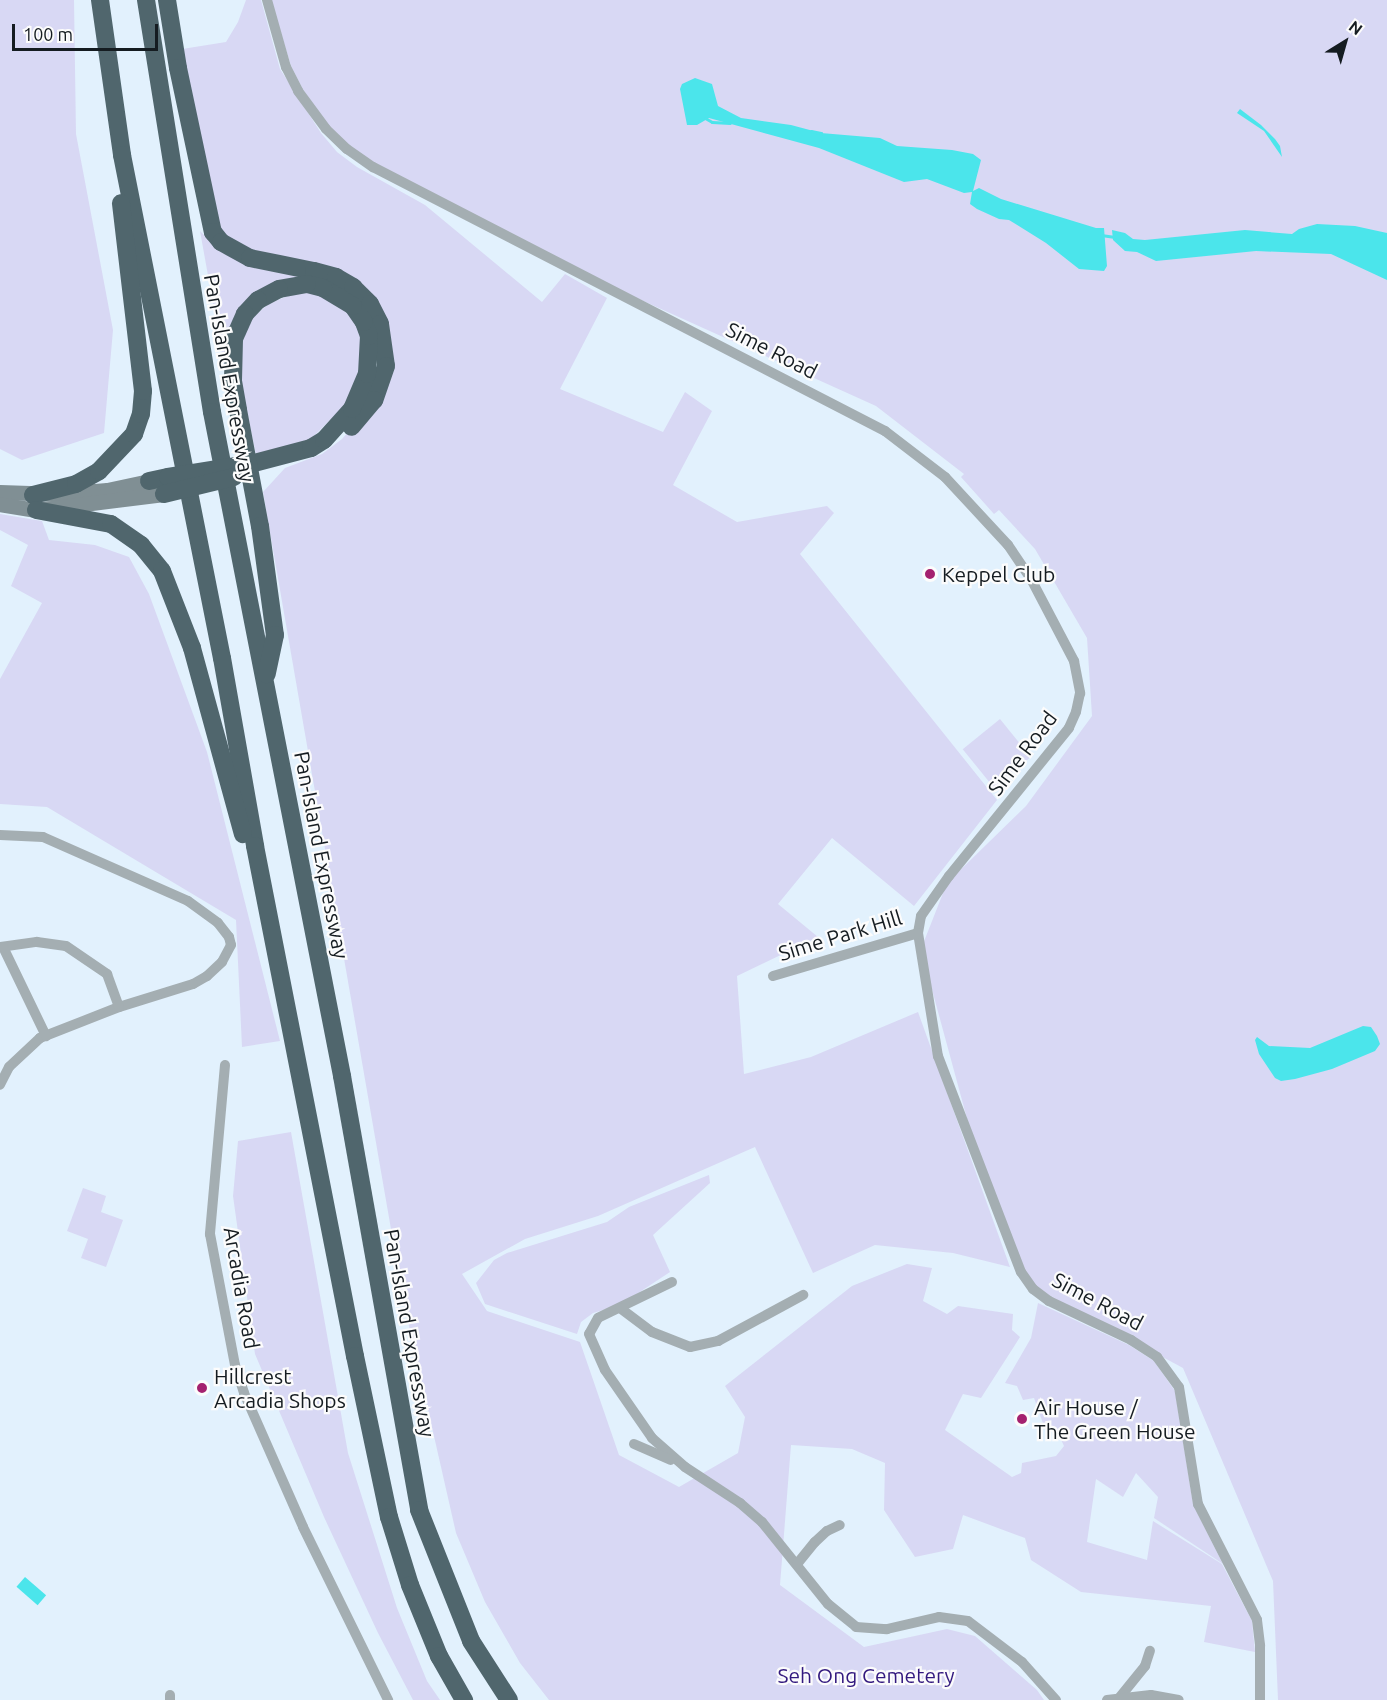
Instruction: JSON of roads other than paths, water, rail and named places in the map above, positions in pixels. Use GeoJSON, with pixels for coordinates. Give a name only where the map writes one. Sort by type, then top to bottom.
{"type":"FeatureCollection","features":[{"type":"Feature","properties":{"kind":"highway"},"geometry":{"type":"LineString","coordinates":[[100,0],[122,155],[176,417],[255,846],[389,1517],[410,1585],[439,1656],[464,1700]]}},
{"type":"Feature","properties":{"kind":"highway","name":"Pan-Island Expressway"},"geometry":{"type":"LineString","coordinates":[[146,0],[234,537],[265,681],[342,1076],[419,1510],[471,1641],[509,1700]]}},
{"type":"Feature","properties":{"kind":"highway"},"geometry":{"type":"LineString","coordinates":[[164,494],[297,461],[330,444],[349,430],[374,400],[386,366],[380,324],[370,304],[353,287],[336,278],[314,271],[250,258],[221,242],[213,232],[178,68],[167,0]]}},
{"type":"Feature","properties":{"kind":"highway"},"geometry":{"type":"LineString","coordinates":[[35,502],[99,471],[134,434],[141,414],[144,391],[121,197],[122,155]]}},
{"type":"Feature","properties":{"kind":"highway"},"geometry":{"type":"LineString","coordinates":[[149,481],[284,456],[310,448],[324,440],[352,409],[366,374],[369,336],[364,322],[353,306],[323,288],[308,285],[279,289],[258,300],[244,314],[234,339],[233,381],[238,410],[260,526],[275,635],[265,681]]}},
{"type":"Feature","properties":{"kind":"highway"},"geometry":{"type":"LineString","coordinates":[[35,502],[111,524],[141,545],[162,571],[192,648],[242,830],[255,846]]}},
{"type":"Feature","properties":{"kind":"main road"},"geometry":{"type":"LineString","coordinates":[[0,492],[35,502],[149,481],[160,487],[164,494],[35,502],[0,504]]}},
{"type":"Feature","properties":{"kind":"street","name":"Sime Road"},"geometry":{"type":"LineString","coordinates":[[267,0],[286,67],[298,91],[326,129],[347,149],[373,167],[885,431],[945,477],[1016,555],[1031,579],[1074,661],[1080,693],[1070,728],[950,876],[921,916],[918,933],[938,1056],[1021,1272],[1033,1289],[1049,1301],[1131,1340],[1157,1357],[1179,1387],[1198,1504],[1257,1620],[1260,1646],[1260,1700]]}},
{"type":"Feature","properties":{"kind":"street"},"geometry":{"type":"LineString","coordinates":[[0,835],[43,837],[188,901],[218,923],[229,938],[231,945],[222,962],[207,976],[175,991],[119,1008],[34,1042],[2,1078]]}},
{"type":"Feature","properties":{"kind":"street","name":"Sime Park Hill"},"geometry":{"type":"LineString","coordinates":[[773,976],[918,933]]}},
{"type":"Feature","properties":{"kind":"street"},"geometry":{"type":"LineString","coordinates":[[46,1036],[2,947],[38,942],[66,946],[107,974],[119,1008]]}},
{"type":"Feature","properties":{"kind":"street","name":"Arcadia Road"},"geometry":{"type":"LineString","coordinates":[[225,1065],[210,1234],[235,1365],[244,1393],[303,1527],[388,1700]]}},
{"type":"Feature","properties":{"kind":"street"},"geometry":{"type":"LineString","coordinates":[[672,1282],[598,1318],[589,1334],[605,1370],[652,1438],[685,1467],[755,1516],[828,1604],[856,1627],[887,1629],[939,1617],[968,1621],[1022,1662],[1056,1700]]}},
{"type":"Feature","properties":{"kind":"street"},"geometry":{"type":"LineString","coordinates":[[620,1308],[652,1332],[690,1347],[718,1341],[802,1295]]}},
{"type":"Feature","properties":{"kind":"street"},"geometry":{"type":"LineString","coordinates":[[634,1444],[685,1467]]}},
{"type":"Feature","properties":{"kind":"street"},"geometry":{"type":"LineString","coordinates":[[796,1564],[827,1531],[840,1525]]}},
{"type":"Feature","properties":{"kind":"street"},"geometry":{"type":"LineString","coordinates":[[1120,1697],[1145,1666],[1150,1651]]}},
{"type":"Feature","properties":{"kind":"street"},"geometry":{"type":"LineString","coordinates":[[1107,1700],[1151,1695],[1179,1700]]}},
{"type":"Feature","properties":{"kind":"water"},"geometry":{"type":"Polygon","coordinates":[[[695,78],[712,84],[718,106],[741,118],[791,125],[821,133],[880,138],[897,146],[973,154],[981,160],[973,191],[979,188],[1001,199],[1096,228],[1104,228],[1107,266],[1104,271],[1079,269],[1046,243],[1009,220],[999,219],[970,204],[972,192],[964,193],[927,179],[904,182],[819,148],[709,118],[697,125],[687,125],[680,89],[682,84],[695,78]]]}},
{"type":"Feature","properties":{"kind":"water"},"geometry":{"type":"Polygon","coordinates":[[[1240,109],[1275,139],[1280,146],[1282,157],[1264,131],[1237,113],[1240,109]]]}},
{"type":"Feature","properties":{"kind":"water"},"geometry":{"type":"Polygon","coordinates":[[[1317,224],[1355,226],[1387,233],[1387,280],[1331,254],[1256,251],[1156,261],[1137,252],[1125,251],[1113,240],[1112,230],[1125,233],[1133,239],[1145,240],[1245,230],[1292,234],[1299,229],[1317,224]]]}},
{"type":"Feature","properties":{"kind":"water"},"geometry":{"type":"Polygon","coordinates":[[[1363,1026],[1371,1027],[1377,1036],[1380,1044],[1375,1051],[1332,1069],[1281,1081],[1275,1078],[1259,1054],[1255,1040],[1257,1037],[1269,1046],[1310,1048],[1363,1026]]]}},
{"type":"Feature","properties":{"kind":"water"},"geometry":{"type":"Polygon","coordinates":[[[25,1577],[46,1595],[38,1605],[16,1587],[25,1577]]]}},
{"type":"Feature","properties":{"kind":"waterway"},"geometry":{"type":"LineString","coordinates":[[705,118],[712,122],[730,123]]}},
{"type":"Feature","properties":{"kind":"waterway"},"geometry":{"type":"LineString","coordinates":[[811,131],[821,133],[820,140]]}},
{"type":"Feature","properties":{"kind":"waterway"},"geometry":{"type":"LineString","coordinates":[[1101,235],[1115,237]]}},
{"type":"Feature","properties":{"kind":"place","name":"Keppel Club"},"geometry":{"type":"Point","coordinates":[930,574]}},
{"type":"Feature","properties":{"kind":"place","name":"Hillcrest Arcadia Shops"},"geometry":{"type":"Point","coordinates":[202,1388]}},
{"type":"Feature","properties":{"kind":"place","name":"Air House / The Green House"},"geometry":{"type":"Point","coordinates":[1022,1419]}},
{"type":"Feature","properties":{"kind":"park label","name":"Seh Ong Cemetery"},"geometry":{"type":"Point","coordinates":[866,1675]}}]}
